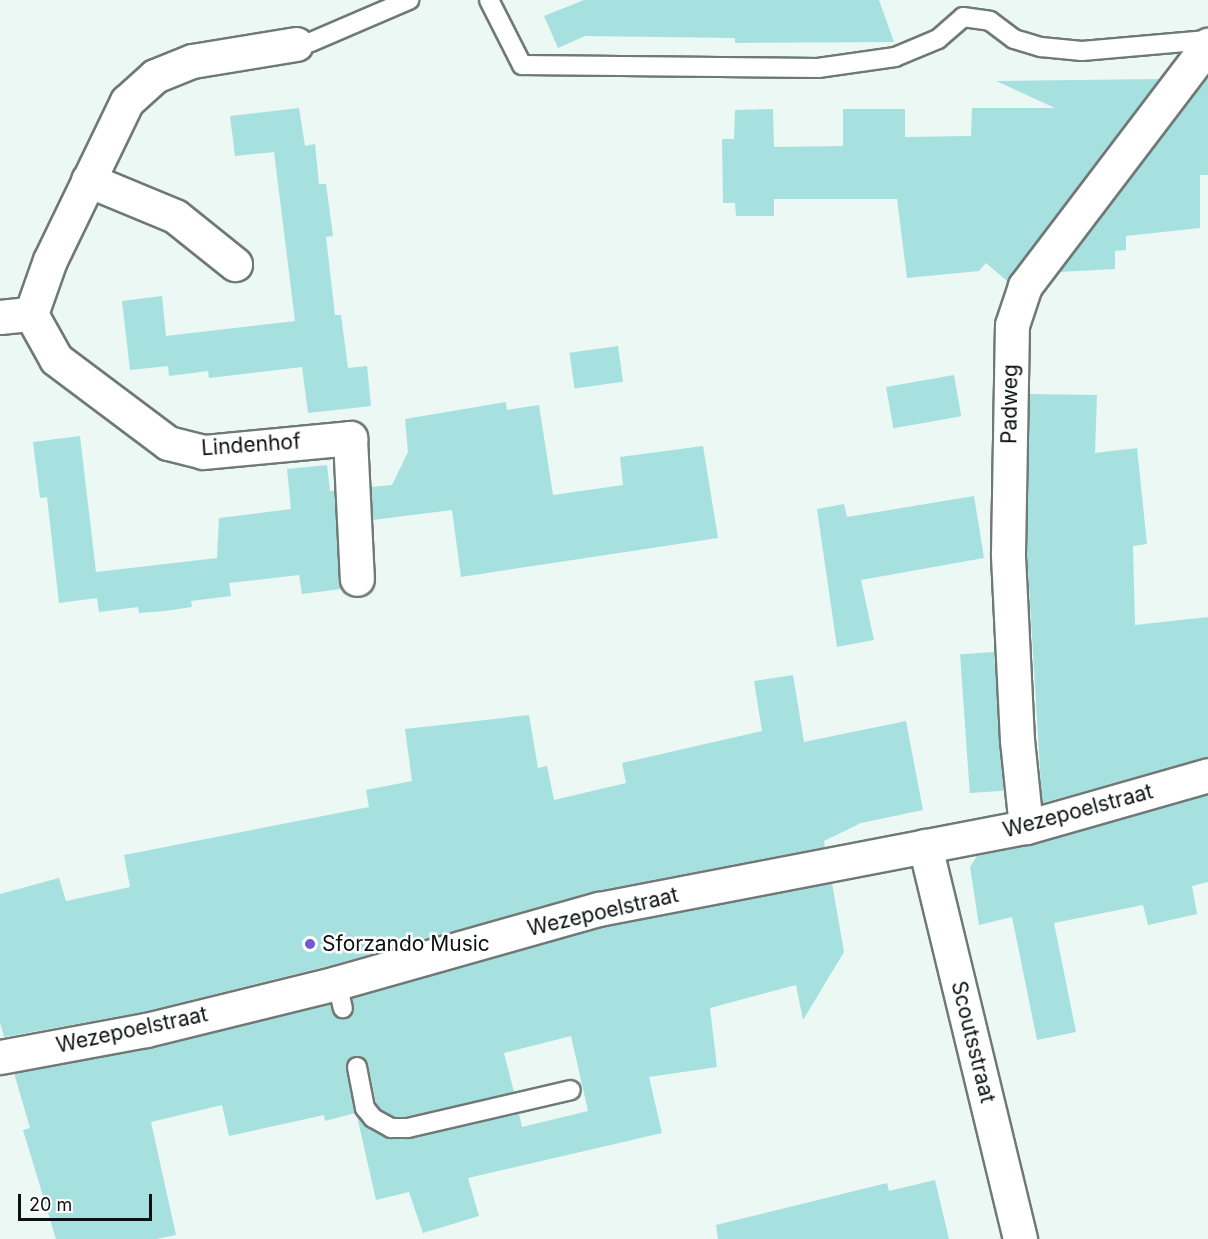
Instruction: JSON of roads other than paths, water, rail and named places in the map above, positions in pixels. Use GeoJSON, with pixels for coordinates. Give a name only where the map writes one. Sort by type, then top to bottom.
{"type":"FeatureCollection","features":[{"type":"Feature","properties":{"kind":"street","name":"Padweg"},"geometry":{"type":"LineString","coordinates":[[1026,827],[1017,740],[1008,554],[1011,325],[1025,286],[1208,43]]}},
{"type":"Feature","properties":{"kind":"street","name":"Lindenhof"},"geometry":{"type":"LineString","coordinates":[[296,44],[192,61],[155,75],[127,101],[51,260],[16,315],[56,359],[168,443],[202,452],[350,438],[357,579]]}},
{"type":"Feature","properties":{"kind":"street"},"geometry":{"type":"LineString","coordinates":[[88,180],[175,216],[236,264]]}},
{"type":"Feature","properties":{"kind":"street","name":"Wezepoelstraat"},"geometry":{"type":"LineString","coordinates":[[0,1057],[340,996],[599,909],[1026,827],[1208,775]]}},
{"type":"Feature","properties":{"kind":"street","name":"Scoutsstraat"},"geometry":{"type":"LineString","coordinates":[[925,846],[1020,1239]]}},
{"type":"Feature","properties":{"kind":"lane"},"geometry":{"type":"LineString","coordinates":[[296,44],[310,42],[409,0]]}},
{"type":"Feature","properties":{"kind":"lane"},"geometry":{"type":"LineString","coordinates":[[489,0],[522,65],[818,68],[895,57],[938,39],[963,16],[990,21],[1014,39],[1041,47],[1082,51],[1208,43]]}},
{"type":"Feature","properties":{"kind":"lane"},"geometry":{"type":"LineString","coordinates":[[357,1067],[365,1108],[373,1118],[391,1128],[408,1128],[571,1090]]}},
{"type":"Feature","properties":{"kind":"place","name":"Sforzando Music"},"geometry":{"type":"Point","coordinates":[310,944]}}]}
